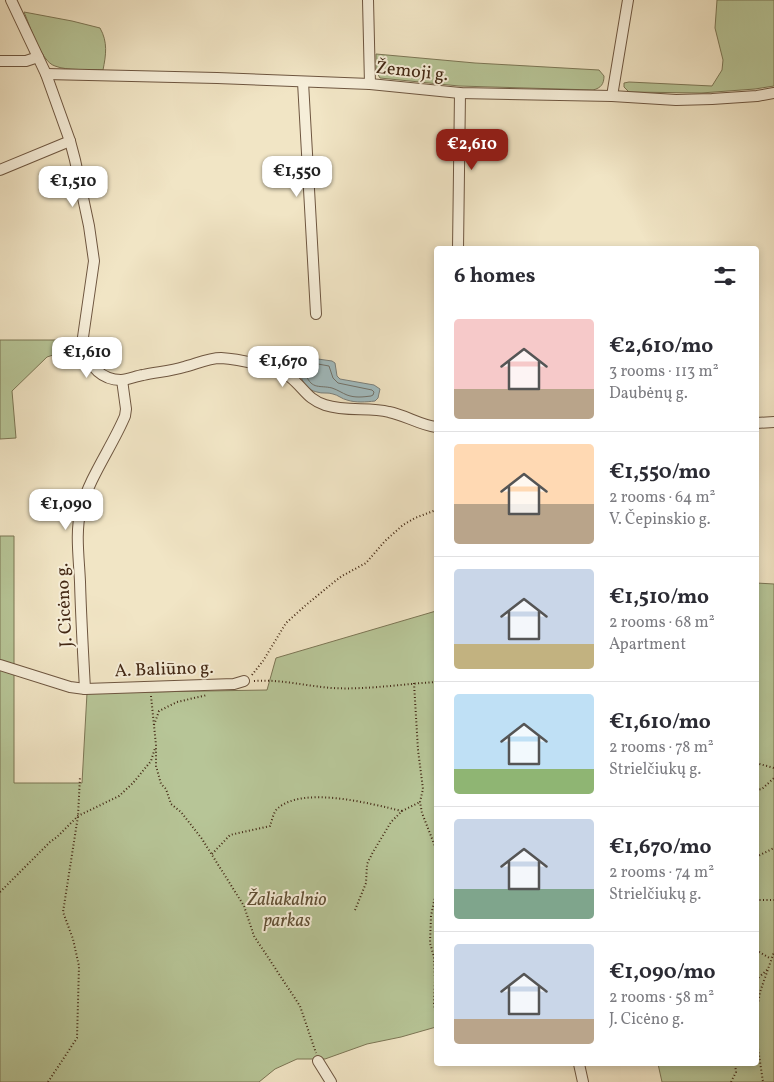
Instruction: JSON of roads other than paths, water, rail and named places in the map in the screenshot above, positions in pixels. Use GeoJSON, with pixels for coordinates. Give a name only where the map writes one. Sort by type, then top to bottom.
{"type":"FeatureCollection","features":[{"type":"Feature","properties":{"kind":"street"},"geometry":{"type":"LineString","coordinates":[[11,0],[46,74],[75,160],[89,226],[94,261],[82,344],[94,369],[110,378],[122,380],[183,368],[221,358],[252,363],[274,368],[290,377],[312,399],[326,405],[390,412],[434,427]]}},
{"type":"Feature","properties":{"kind":"street"},"geometry":{"type":"LineString","coordinates":[[368,0],[370,84]]}},
{"type":"Feature","properties":{"kind":"street"},"geometry":{"type":"LineString","coordinates":[[612,96],[628,0]]}},
{"type":"Feature","properties":{"kind":"street"},"geometry":{"type":"LineString","coordinates":[[0,61],[26,61],[38,57]]}},
{"type":"Feature","properties":{"kind":"street","name":"Žemoji g."},"geometry":{"type":"LineString","coordinates":[[46,74],[370,84],[460,93],[612,96],[676,100],[758,96],[774,93]]}},
{"type":"Feature","properties":{"kind":"street"},"geometry":{"type":"LineString","coordinates":[[303,82],[316,314]]}},
{"type":"Feature","properties":{"kind":"street"},"geometry":{"type":"LineString","coordinates":[[458,246],[460,93]]}},
{"type":"Feature","properties":{"kind":"street"},"geometry":{"type":"LineString","coordinates":[[0,170],[70,141]]}},
{"type":"Feature","properties":{"kind":"street","name":"J. Cicėno g."},"geometry":{"type":"LineString","coordinates":[[85,689],[79,566],[79,523],[87,491],[126,416],[122,380]]}},
{"type":"Feature","properties":{"kind":"street"},"geometry":{"type":"LineString","coordinates":[[759,423],[774,422]]}},
{"type":"Feature","properties":{"kind":"street","name":"A. Baliūno g."},"geometry":{"type":"LineString","coordinates":[[0,665],[70,687],[85,689],[234,684],[244,681]]}},
{"type":"Feature","properties":{"kind":"street"},"geometry":{"type":"LineString","coordinates":[[318,1061],[331,1082]]}},
{"type":"Feature","properties":{"kind":"street"},"geometry":{"type":"LineString","coordinates":[[579,1066],[583,1082]]}},
{"type":"Feature","properties":{"kind":"water"},"geometry":{"type":"Polygon","coordinates":[[[318,359],[335,363],[337,376],[340,379],[374,385],[380,389],[378,398],[375,401],[354,402],[331,393],[313,391],[302,380],[301,373],[308,362],[318,359]]]}},
{"type":"Feature","properties":{"kind":"park label","name":"Žaliakalnio parkas"},"geometry":{"type":"Point","coordinates":[287,910]}}]}
